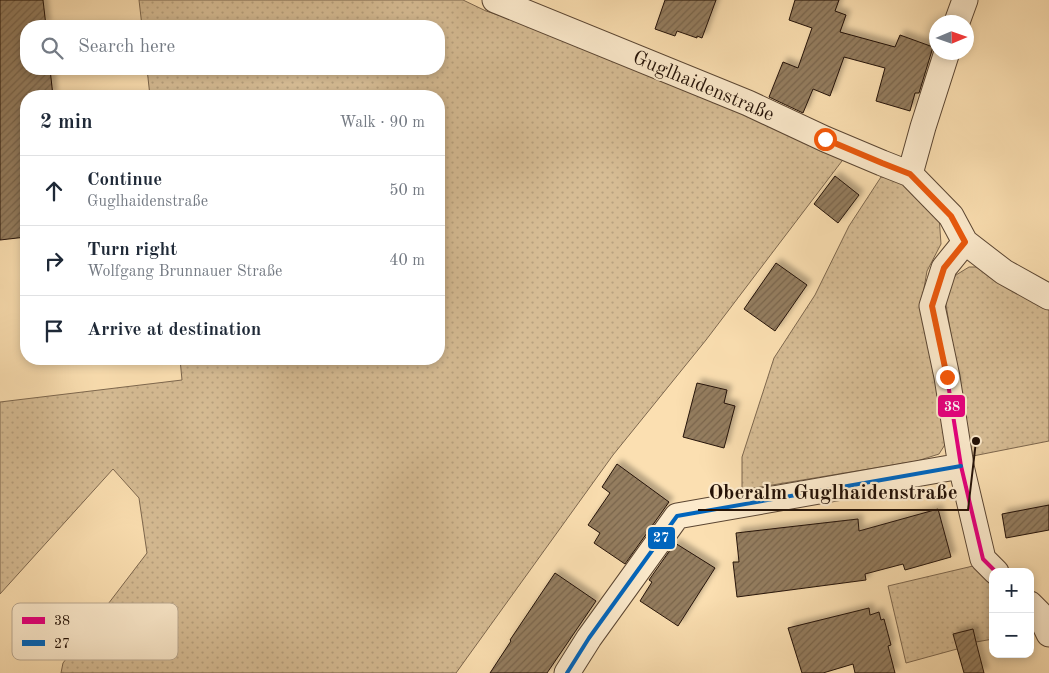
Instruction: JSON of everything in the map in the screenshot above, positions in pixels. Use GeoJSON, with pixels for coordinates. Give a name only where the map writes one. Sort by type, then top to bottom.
{"type":"FeatureCollection","features":[{"type":"Feature","properties":{"kind":"street","name":"Guglhaidenstraße"},"geometry":{"type":"LineString","coordinates":[[495,0],[748,103],[825,139],[910,174],[951,216],[965,242],[1004,272],[1049,297]]}},
{"type":"Feature","properties":{"kind":"street"},"geometry":{"type":"LineString","coordinates":[[960,15],[965,0]]}},
{"type":"Feature","properties":{"kind":"street"},"geometry":{"type":"LineString","coordinates":[[910,174],[944,60]]}},
{"type":"Feature","properties":{"kind":"street"},"geometry":{"type":"LineString","coordinates":[[965,242],[944,268],[932,306],[947,377],[961,466],[983,559],[992,568]]}},
{"type":"Feature","properties":{"kind":"street"},"geometry":{"type":"LineString","coordinates":[[567,673],[589,638],[678,516],[961,466]]}},
{"type":"Feature","properties":{"kind":"street"},"geometry":{"type":"LineString","coordinates":[[1034,608],[1039,613],[1049,634]]}},
{"type":"Feature","properties":{"kind":"shaded area"},"geometry":{"type":"Polygon","coordinates":[[[139,0],[463,0],[486,11],[594,46],[845,157],[706,340],[613,455],[456,673],[61,673],[65,660],[178,660],[178,603],[109,603],[147,553],[139,498],[113,469],[0,594],[0,402],[182,380],[181,365],[445,365],[445,90],[149,90],[148,75],[445,75],[445,20],[141,20],[139,0]]]}},
{"type":"Feature","properties":{"kind":"shaded area"},"geometry":{"type":"Polygon","coordinates":[[[881,177],[894,178],[909,183],[939,216],[941,244],[927,271],[923,294],[946,443],[939,454],[917,461],[742,490],[742,457],[774,358],[815,295],[849,226],[881,177]]]}},
{"type":"Feature","properties":{"kind":"shaded area"},"geometry":{"type":"Polygon","coordinates":[[[969,267],[984,267],[1049,305],[1049,441],[973,456],[946,305],[947,288],[956,275],[969,267]]]}},
{"type":"Feature","properties":{"kind":"shaded area"},"geometry":{"type":"Polygon","coordinates":[[[973,566],[989,582],[989,640],[906,663],[888,586],[973,566]]]}},
{"type":"Feature","properties":{"kind":"building"},"geometry":{"type":"Polygon","coordinates":[[[0,0],[43,0],[45,20],[20,20],[20,75],[51,75],[52,90],[20,90],[20,238],[0,240],[0,0]]]}},
{"type":"Feature","properties":{"kind":"building"},"geometry":{"type":"Polygon","coordinates":[[[665,0],[716,0],[702,38],[677,31],[675,36],[655,29],[665,0]]]}},
{"type":"Feature","properties":{"kind":"building"},"geometry":{"type":"Polygon","coordinates":[[[795,0],[839,0],[835,11],[846,15],[840,32],[895,47],[900,35],[929,46],[929,60],[919,93],[915,93],[910,111],[876,101],[885,68],[844,57],[830,96],[813,89],[803,113],[769,97],[783,62],[798,68],[812,28],[789,20],[795,0]]]}},
{"type":"Feature","properties":{"kind":"building"},"geometry":{"type":"Polygon","coordinates":[[[835,176],[859,195],[838,223],[814,204],[835,176]]]}},
{"type":"Feature","properties":{"kind":"building"},"geometry":{"type":"Polygon","coordinates":[[[776,263],[807,285],[775,331],[744,309],[776,263]]]}},
{"type":"Feature","properties":{"kind":"building"},"geometry":{"type":"Polygon","coordinates":[[[697,383],[727,390],[724,403],[735,406],[724,448],[683,437],[697,383]]]}},
{"type":"Feature","properties":{"kind":"building"},"geometry":{"type":"Polygon","coordinates":[[[617,464],[669,502],[625,564],[594,543],[600,533],[588,525],[610,493],[602,487],[617,464]]]}},
{"type":"Feature","properties":{"kind":"building"},"geometry":{"type":"Polygon","coordinates":[[[1049,505],[1049,530],[1006,538],[1002,514],[1049,505]]]}},
{"type":"Feature","properties":{"kind":"building"},"geometry":{"type":"Polygon","coordinates":[[[938,509],[951,557],[905,570],[903,564],[865,574],[866,580],[737,597],[733,562],[739,562],[736,533],[858,519],[859,531],[938,509]]]}},
{"type":"Feature","properties":{"kind":"building"},"geometry":{"type":"Polygon","coordinates":[[[675,543],[715,568],[678,626],[640,601],[652,582],[649,580],[675,543]]]}},
{"type":"Feature","properties":{"kind":"building"},"geometry":{"type":"Polygon","coordinates":[[[555,573],[596,601],[547,673],[490,673],[510,640],[555,573]]]}},
{"type":"Feature","properties":{"kind":"building"},"geometry":{"type":"Polygon","coordinates":[[[869,608],[870,615],[879,612],[881,620],[884,619],[891,645],[888,646],[895,673],[855,673],[853,664],[823,673],[802,673],[788,628],[869,608]]]}},
{"type":"Feature","properties":{"kind":"building"},"geometry":{"type":"Polygon","coordinates":[[[973,629],[984,673],[964,673],[953,634],[973,629]]]}},
{"type":"Feature","properties":{"kind":"transit line","name":"38"},"geometry":{"type":"LineString","coordinates":[[965,242],[944,268],[932,306],[947,377],[961,466],[983,559],[992,568]]}},
{"type":"Feature","properties":{"kind":"transit line","name":"27"},"geometry":{"type":"LineString","coordinates":[[567,673],[589,638],[677,516],[961,466]]}},
{"type":"Feature","properties":{"kind":"place","name":"Oberalm Guglhaidenstraße"},"geometry":{"type":"Point","coordinates":[976,441]}},
{"type":"Feature","properties":{"kind":"route"},"geometry":{"type":"LineString","coordinates":[[825,139],[910,174],[951,216],[965,242],[944,268],[932,306],[947,377]]}}]}
